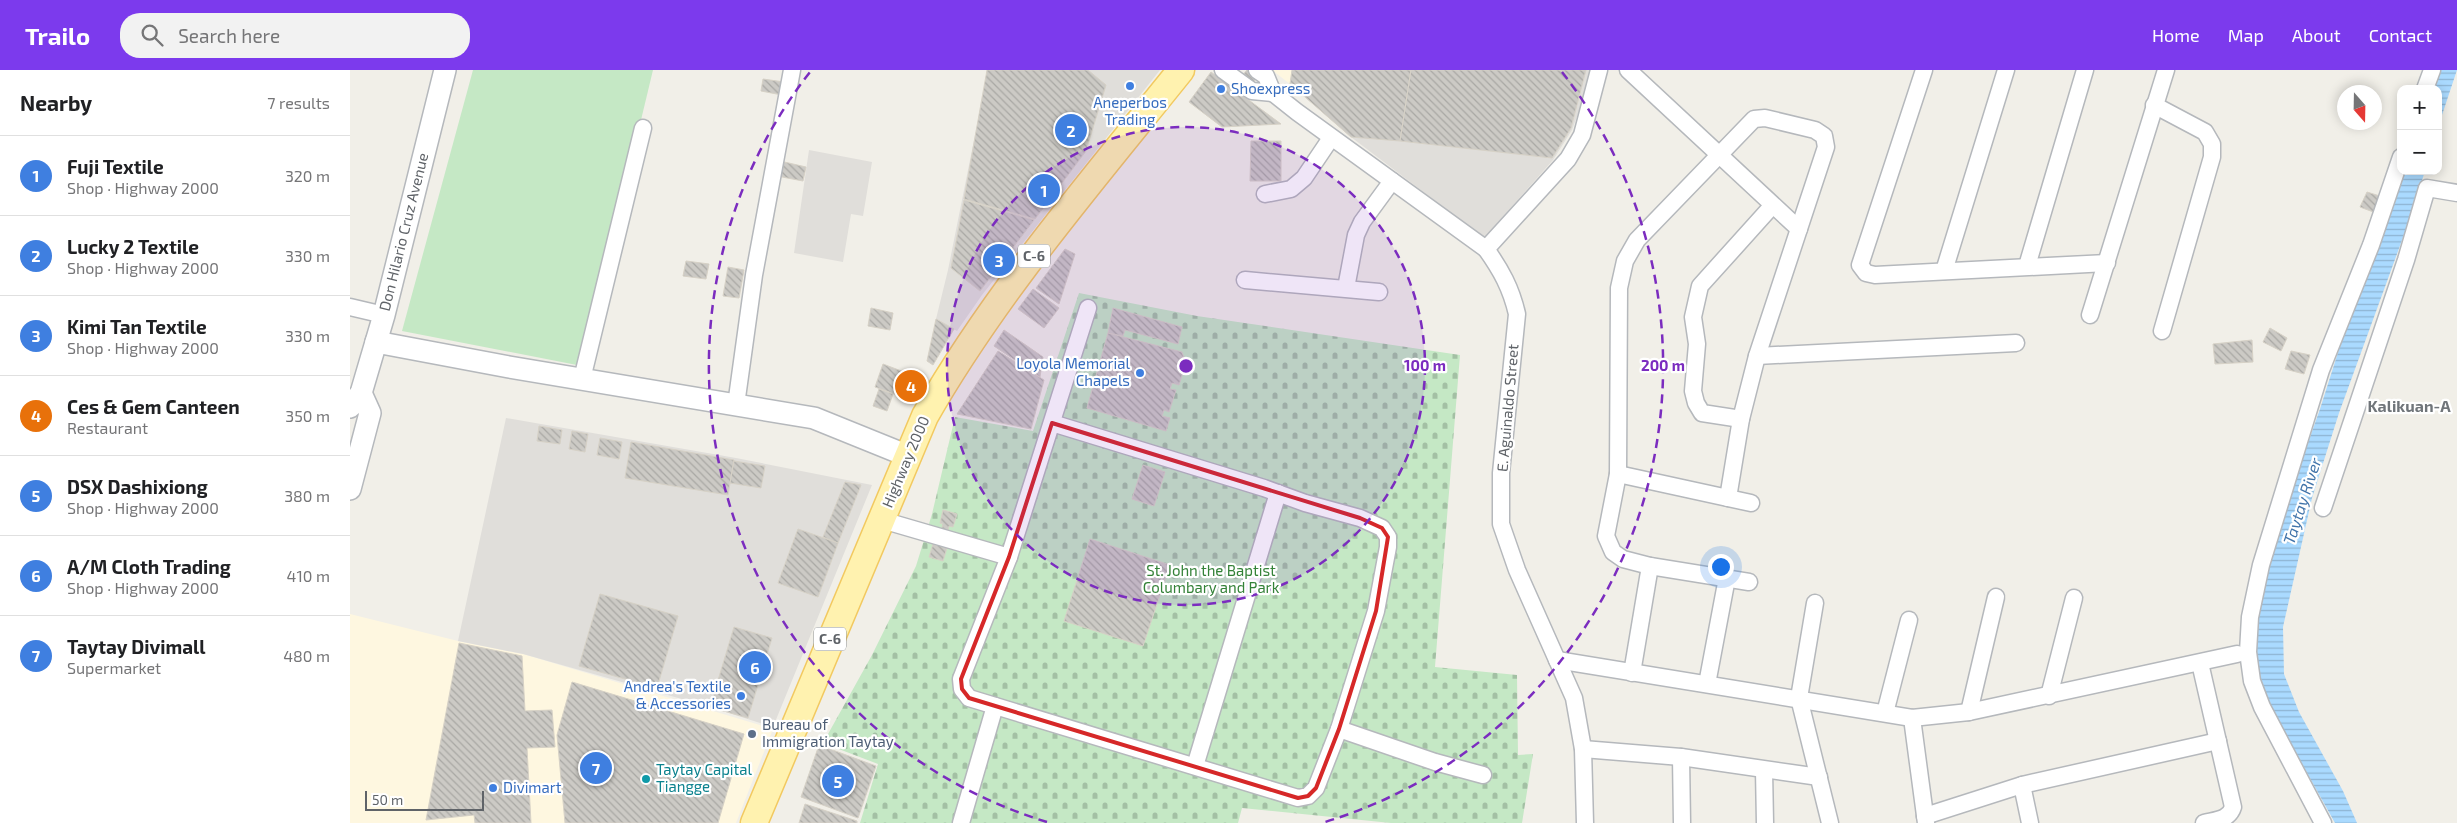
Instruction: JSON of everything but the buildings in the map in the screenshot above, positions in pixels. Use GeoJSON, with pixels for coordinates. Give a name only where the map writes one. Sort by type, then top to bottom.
{"type":"FeatureCollection","features":[{"type":"Feature","properties":{"kind":"main road","name":"Highway 2000"},"geometry":{"type":"LineString","coordinates":[[754,823],[827,645],[925,416],[946,380],[1007,292],[1181,70]]}},
{"type":"Feature","properties":{"kind":"street","name":"Don Hilario Cruz Avenue"},"geometry":{"type":"LineString","coordinates":[[350,489],[353,466],[370,413],[356,391],[376,342],[384,315],[445,70]]}},
{"type":"Feature","properties":{"kind":"street"},"geometry":{"type":"LineString","coordinates":[[736,405],[754,274],[792,70]]}},
{"type":"Feature","properties":{"kind":"street","name":"E. Aguinaldo Street"},"geometry":{"type":"LineString","coordinates":[[1223,70],[1252,91],[1273,93]]}},
{"type":"Feature","properties":{"kind":"street","name":"E. Aguinaldo Street"},"geometry":{"type":"LineString","coordinates":[[1257,70],[1266,76],[1273,93],[1331,138],[1486,249],[1502,271],[1511,292],[1517,314],[1501,473],[1500,524],[1517,570],[1574,698],[1584,749],[1585,823]]}},
{"type":"Feature","properties":{"kind":"street"},"geometry":{"type":"LineString","coordinates":[[1486,249],[1568,158],[1582,134],[1599,70]]}},
{"type":"Feature","properties":{"kind":"street"},"geometry":{"type":"LineString","coordinates":[[1628,70],[1798,229]]}},
{"type":"Feature","properties":{"kind":"street"},"geometry":{"type":"LineString","coordinates":[[1924,70],[1860,265],[1866,273],[1875,275],[2107,263]]}},
{"type":"Feature","properties":{"kind":"street"},"geometry":{"type":"LineString","coordinates":[[1944,271],[2006,70]]}},
{"type":"Feature","properties":{"kind":"street"},"geometry":{"type":"LineString","coordinates":[[2028,266],[2085,70]]}},
{"type":"Feature","properties":{"kind":"street"},"geometry":{"type":"LineString","coordinates":[[2090,315],[2166,70]]}},
{"type":"Feature","properties":{"kind":"street"},"geometry":{"type":"LineString","coordinates":[[2426,85],[2432,70]]}},
{"type":"Feature","properties":{"kind":"street"},"geometry":{"type":"LineString","coordinates":[[2154,105],[2205,132],[2212,144],[2212,157],[2162,331]]}},
{"type":"Feature","properties":{"kind":"street"},"geometry":{"type":"LineString","coordinates":[[1728,498],[1741,419],[1757,356],[1826,147],[1824,136],[1816,130],[1765,118],[1754,119],[1743,128],[1719,157],[1638,240],[1625,261],[1620,288],[1618,474],[1606,536],[1613,552],[1623,559],[1650,566],[1750,582]]}},
{"type":"Feature","properties":{"kind":"street"},"geometry":{"type":"LineString","coordinates":[[582,379],[643,128]]}},
{"type":"Feature","properties":{"kind":"street"},"geometry":{"type":"LineString","coordinates":[[1265,194],[1291,189],[1304,178],[1331,138]]}},
{"type":"Feature","properties":{"kind":"street"},"geometry":{"type":"LineString","coordinates":[[2323,823],[2262,707],[2252,681],[2248,652],[2250,617],[2261,565],[2321,370],[2397,169]]}},
{"type":"Feature","properties":{"kind":"street"},"geometry":{"type":"LineString","coordinates":[[1346,288],[1356,235],[1362,222],[1392,181]]}},
{"type":"Feature","properties":{"kind":"street"},"geometry":{"type":"LineString","coordinates":[[2323,508],[2406,260],[2427,188],[2457,193]]}},
{"type":"Feature","properties":{"kind":"street"},"geometry":{"type":"LineString","coordinates":[[1741,419],[1702,414],[1696,403],[1693,391],[1697,344],[1693,317],[1700,286],[1772,206]]}},
{"type":"Feature","properties":{"kind":"street"},"geometry":{"type":"LineString","coordinates":[[1245,280],[1378,292]]}},
{"type":"Feature","properties":{"kind":"street"},"geometry":{"type":"LineString","coordinates":[[350,308],[384,315]]}},
{"type":"Feature","properties":{"kind":"street"},"geometry":{"type":"LineString","coordinates":[[1052,423],[1305,503],[1360,518],[1382,528],[1388,537],[1376,611],[1338,729],[1316,788],[1308,796],[1298,798],[969,698],[962,689],[961,679],[1009,558],[1088,308]]}},
{"type":"Feature","properties":{"kind":"street"},"geometry":{"type":"LineString","coordinates":[[376,342],[814,418],[908,456]]}},
{"type":"Feature","properties":{"kind":"street"},"geometry":{"type":"LineString","coordinates":[[1757,356],[2016,343]]}},
{"type":"Feature","properties":{"kind":"street"},"geometry":{"type":"LineString","coordinates":[[1618,474],[1751,503]]}},
{"type":"Feature","properties":{"kind":"street"},"geometry":{"type":"LineString","coordinates":[[1195,766],[1278,493]]}},
{"type":"Feature","properties":{"kind":"street"},"geometry":{"type":"LineString","coordinates":[[882,520],[1009,558]]}},
{"type":"Feature","properties":{"kind":"street"},"geometry":{"type":"LineString","coordinates":[[1632,673],[1650,566]]}},
{"type":"Feature","properties":{"kind":"street"},"geometry":{"type":"LineString","coordinates":[[1707,684],[1727,578]]}},
{"type":"Feature","properties":{"kind":"street"},"geometry":{"type":"LineString","coordinates":[[1969,712],[1996,597]]}},
{"type":"Feature","properties":{"kind":"street"},"geometry":{"type":"LineString","coordinates":[[2049,696],[2074,598]]}},
{"type":"Feature","properties":{"kind":"street"},"geometry":{"type":"LineString","coordinates":[[1815,603],[1799,698],[1830,823]]}},
{"type":"Feature","properties":{"kind":"street"},"geometry":{"type":"LineString","coordinates":[[1886,713],[1909,620]]}},
{"type":"Feature","properties":{"kind":"street"},"geometry":{"type":"LineString","coordinates":[[1557,660],[1799,698],[1912,718],[1969,712],[2237,654]]}},
{"type":"Feature","properties":{"kind":"street"},"geometry":{"type":"LineString","coordinates":[[2200,663],[2233,806],[2231,814],[2225,818],[2204,823]]}},
{"type":"Feature","properties":{"kind":"street"},"geometry":{"type":"LineString","coordinates":[[961,823],[995,706]]}},
{"type":"Feature","properties":{"kind":"street"},"geometry":{"type":"LineString","coordinates":[[1912,718],[1925,820],[2022,786],[2218,741]]}},
{"type":"Feature","properties":{"kind":"street"},"geometry":{"type":"LineString","coordinates":[[1338,729],[1436,762],[1483,774]]}},
{"type":"Feature","properties":{"kind":"street"},"geometry":{"type":"LineString","coordinates":[[1584,749],[1681,757],[1819,777]]}},
{"type":"Feature","properties":{"kind":"street"},"geometry":{"type":"LineString","coordinates":[[1681,757],[1682,823]]}},
{"type":"Feature","properties":{"kind":"street"},"geometry":{"type":"LineString","coordinates":[[1764,770],[1766,823]]}},
{"type":"Feature","properties":{"kind":"street"},"geometry":{"type":"LineString","coordinates":[[2022,786],[2030,823]]}},
{"type":"Feature","properties":{"kind":"highlighted area"},"geometry":{"type":"Polygon","coordinates":[[[1052,423],[1360,518],[1382,528],[1388,537],[1376,611],[1339,729],[1316,788],[1308,796],[1298,798],[969,698],[962,689],[961,679],[1009,557],[1052,423]]]}},
{"type":"Feature","properties":{"kind":"shaded area"},"geometry":{"type":"Polygon","coordinates":[[[988,70],[1160,70],[982,295],[957,331],[936,319],[948,270],[988,70]]]}},
{"type":"Feature","properties":{"kind":"shaded area"},"geometry":{"type":"Polygon","coordinates":[[[1272,70],[1292,70],[1290,84],[1272,70]]]}},
{"type":"Feature","properties":{"kind":"shaded area"},"geometry":{"type":"Polygon","coordinates":[[[1292,70],[1592,70],[1572,130],[1553,160],[1484,238],[1351,137],[1290,84],[1292,70]]]}},
{"type":"Feature","properties":{"kind":"shaded area"},"geometry":{"type":"Polygon","coordinates":[[[809,150],[872,162],[863,216],[851,214],[843,262],[794,253],[809,150]]]}},
{"type":"Feature","properties":{"kind":"shaded area"},"geometry":{"type":"Polygon","coordinates":[[[506,418],[736,458],[872,485],[773,727],[710,707],[523,654],[458,641],[506,418]]]}},
{"type":"Feature","properties":{"kind":"shaded area"},"geometry":{"type":"Polygon","coordinates":[[[350,614],[458,641],[523,654],[773,729],[736,823],[350,823],[350,614]]]}},
{"type":"Feature","properties":{"kind":"green space"},"geometry":{"type":"Polygon","coordinates":[[[473,70],[653,70],[582,366],[402,331],[473,70]]]}},
{"type":"Feature","properties":{"kind":"green space","name":"St. John the Baptist Columbary and Park"},"geometry":{"type":"Polygon","coordinates":[[[1079,293],[1197,316],[1460,355],[1435,667],[1517,675],[1518,755],[1533,754],[1522,823],[1391,823],[1242,808],[1238,823],[860,823],[878,764],[823,743],[872,655],[916,566],[932,514],[955,417],[1033,431],[1079,293]]]}},
{"type":"Feature","properties":{"kind":"water"},"geometry":{"type":"Polygon","coordinates":[[[2436,70],[2457,70],[2442,115],[2442,85],[2430,85],[2436,70]]]}},
{"type":"Feature","properties":{"kind":"water","name":"Taytay River"},"geometry":{"type":"Polygon","coordinates":[[[2400,175],[2424,175],[2409,221],[2339,413],[2312,498],[2283,627],[2284,674],[2299,712],[2343,791],[2357,823],[2335,823],[2269,705],[2255,660],[2260,599],[2290,493],[2320,409],[2362,277],[2400,175]]]}},
{"type":"Feature","properties":{"kind":"place","name":"Aneperbos Trading"},"geometry":{"type":"Point","coordinates":[1130,86]}},
{"type":"Feature","properties":{"kind":"place","name":"Shoexpress"},"geometry":{"type":"Point","coordinates":[1221,89]}},
{"type":"Feature","properties":{"kind":"place","name":"Lucky 2 Textile"},"geometry":{"type":"Point","coordinates":[1071,130]}},
{"type":"Feature","properties":{"kind":"place","name":"Fuji Textile"},"geometry":{"type":"Point","coordinates":[1044,190]}},
{"type":"Feature","properties":{"kind":"place","name":"Kimi Tan Textile"},"geometry":{"type":"Point","coordinates":[999,260]}},
{"type":"Feature","properties":{"kind":"place","name":"Loyola Memorial Chapels"},"geometry":{"type":"Point","coordinates":[1140,373]}},
{"type":"Feature","properties":{"kind":"place","name":"Ces & Gem Canteen"},"geometry":{"type":"Point","coordinates":[911,386]}},
{"type":"Feature","properties":{"kind":"place","name":"A/M Cloth Trading"},"geometry":{"type":"Point","coordinates":[755,667]}},
{"type":"Feature","properties":{"kind":"place","name":"Andrea's Textile & Accessories"},"geometry":{"type":"Point","coordinates":[741,696]}},
{"type":"Feature","properties":{"kind":"place","name":"Bureau of Immigration Taytay"},"geometry":{"type":"Point","coordinates":[752,734]}},
{"type":"Feature","properties":{"kind":"place","name":"Taytay Divimall"},"geometry":{"type":"Point","coordinates":[596,768]}},
{"type":"Feature","properties":{"kind":"place","name":"Taytay Capital Tiangge"},"geometry":{"type":"Point","coordinates":[646,779]}},
{"type":"Feature","properties":{"kind":"place","name":"DSX Dashixiong"},"geometry":{"type":"Point","coordinates":[838,781]}},
{"type":"Feature","properties":{"kind":"place","name":"Divimart"},"geometry":{"type":"Point","coordinates":[493,788]}},
{"type":"Feature","properties":{"kind":"district","name":"Kalikuan-A"},"geometry":{"type":"Point","coordinates":[2409,406]}}]}
